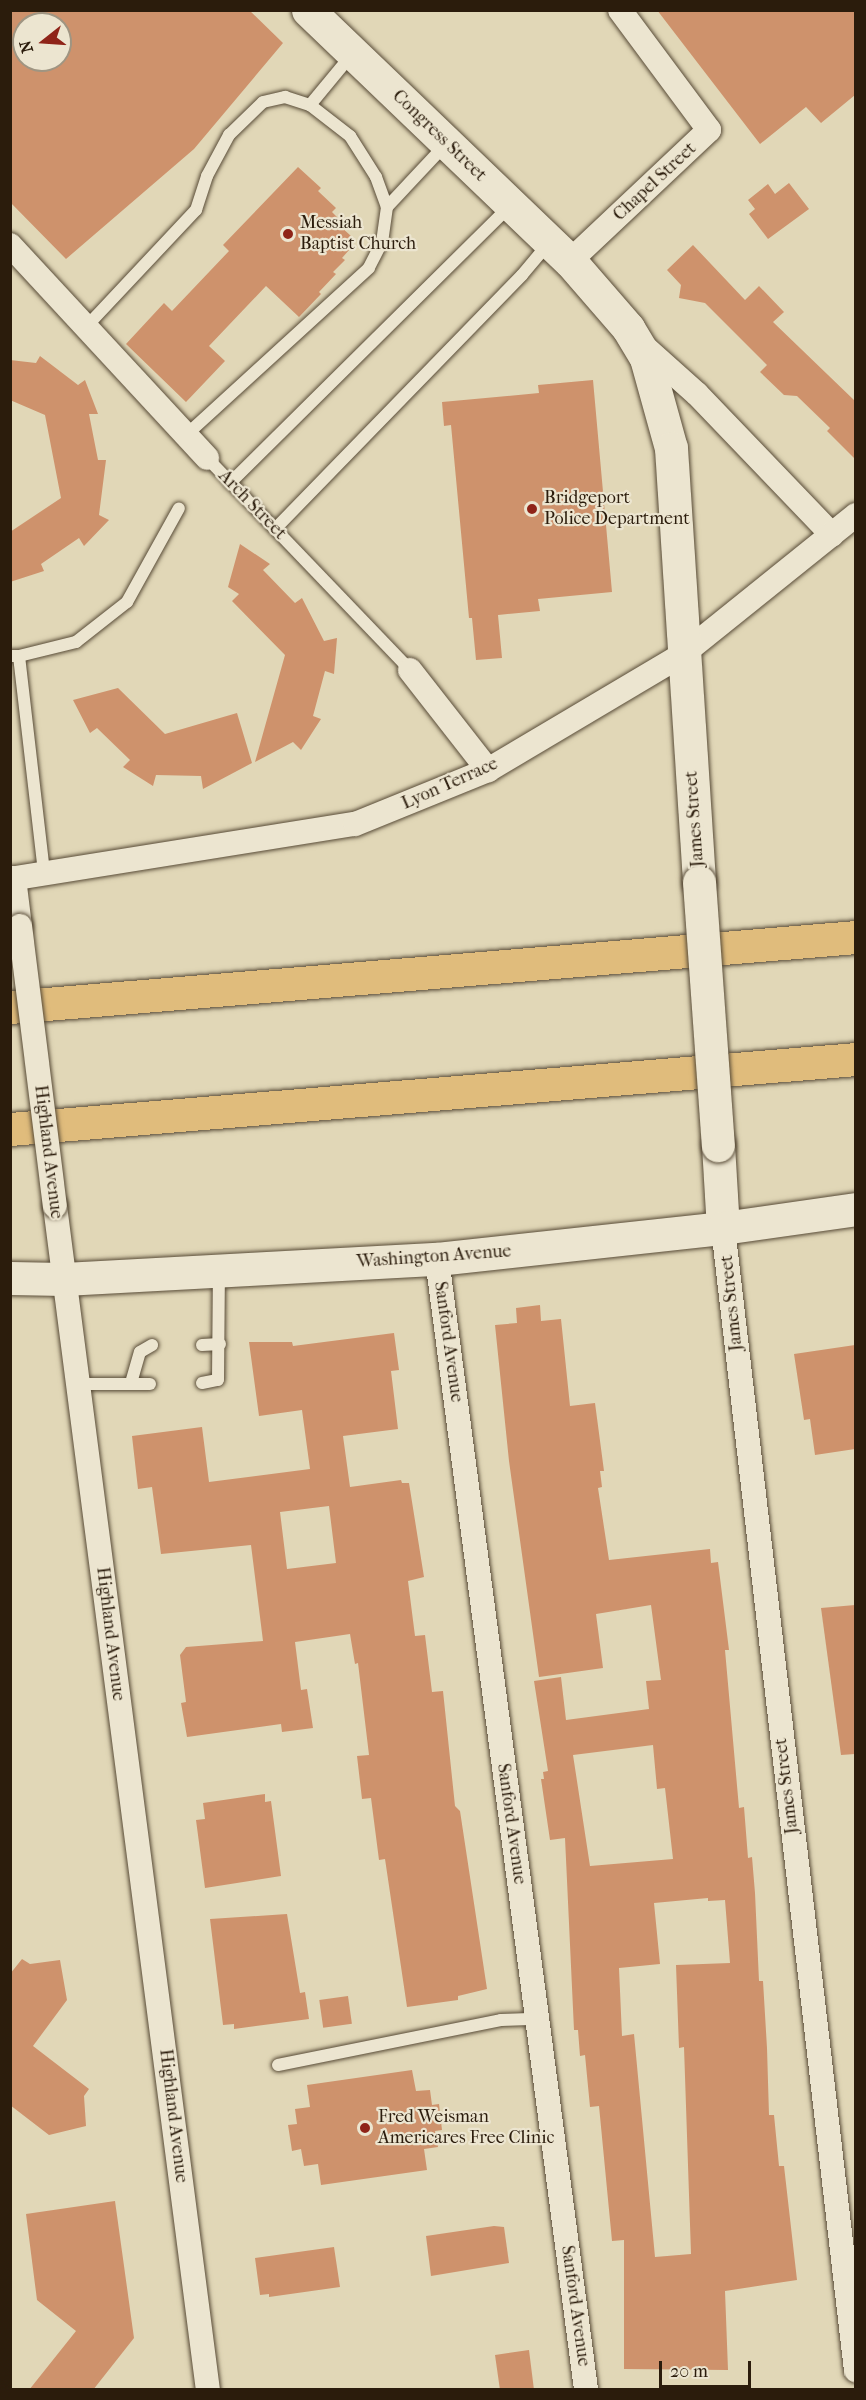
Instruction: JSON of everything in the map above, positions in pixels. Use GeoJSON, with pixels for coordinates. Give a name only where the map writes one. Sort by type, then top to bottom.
{"type":"FeatureCollection","features":[{"type":"Feature","properties":{"kind":"highway"},"geometry":{"type":"LineString","coordinates":[[10,1007],[855,938]]}},
{"type":"Feature","properties":{"kind":"highway"},"geometry":{"type":"LineString","coordinates":[[10,1129],[855,1059]]}},
{"type":"Feature","properties":{"kind":"street","name":"Congress Street"},"geometry":{"type":"LineString","coordinates":[[308,10],[560,251]]}},
{"type":"Feature","properties":{"kind":"street","name":"Chapel Street"},"geometry":{"type":"LineString","coordinates":[[560,251],[710,130],[620,10]]}},
{"type":"Feature","properties":{"kind":"street","name":"Arch Street"},"geometry":{"type":"LineString","coordinates":[[10,245],[207,458]]}},
{"type":"Feature","properties":{"kind":"street","name":"James Street"},"geometry":{"type":"LineString","coordinates":[[560,251],[636,340],[655,385],[671,448],[723,1228],[855,2370]]}},
{"type":"Feature","properties":{"kind":"street"},"geometry":{"type":"LineString","coordinates":[[636,340],[697,394],[832,535]]}},
{"type":"Feature","properties":{"kind":"street","name":"Lyon Terrace"},"geometry":{"type":"LineString","coordinates":[[12,878],[355,824],[488,770],[683,654],[855,515]]}},
{"type":"Feature","properties":{"kind":"street","name":"Arch Street"},"geometry":{"type":"LineString","coordinates":[[410,670],[488,770]]}},
{"type":"Feature","properties":{"kind":"street","name":"Highland Avenue"},"geometry":{"type":"LineString","coordinates":[[12,878],[208,2390]]}},
{"type":"Feature","properties":{"kind":"street","name":"Washington Avenue"},"geometry":{"type":"LineString","coordinates":[[10,1278],[64,1279],[437,1259],[723,1228],[855,1209]]}},
{"type":"Feature","properties":{"kind":"street","name":"Sanford Avenue"},"geometry":{"type":"LineString","coordinates":[[437,1259],[586,2390]]}},
{"type":"Feature","properties":{"kind":"lane"},"geometry":{"type":"LineString","coordinates":[[310,105],[352,53]]}},
{"type":"Feature","properties":{"kind":"lane"},"geometry":{"type":"LineString","coordinates":[[86,327],[196,210],[207,176],[229,135],[263,102],[285,97],[310,105],[350,136],[376,177],[387,207],[382,242],[369,268],[186,435]]}},
{"type":"Feature","properties":{"kind":"lane"},"geometry":{"type":"LineString","coordinates":[[387,207],[447,143]]}},
{"type":"Feature","properties":{"kind":"lane"},"geometry":{"type":"LineString","coordinates":[[230,483],[511,205]]}},
{"type":"Feature","properties":{"kind":"lane"},"geometry":{"type":"LineString","coordinates":[[275,529],[522,275],[560,251]]}},
{"type":"Feature","properties":{"kind":"lane","name":"Arch Street"},"geometry":{"type":"LineString","coordinates":[[207,458],[410,670]]}},
{"type":"Feature","properties":{"kind":"lane"},"geometry":{"type":"LineString","coordinates":[[44,873],[15,656],[76,642],[127,602],[179,508]]}},
{"type":"Feature","properties":{"kind":"lane"},"geometry":{"type":"LineString","coordinates":[[202,1383],[218,1380],[219,1270]]}},
{"type":"Feature","properties":{"kind":"lane"},"geometry":{"type":"LineString","coordinates":[[202,1345],[219,1344]]}},
{"type":"Feature","properties":{"kind":"lane"},"geometry":{"type":"LineString","coordinates":[[131,1383],[140,1352],[152,1345]]}},
{"type":"Feature","properties":{"kind":"lane"},"geometry":{"type":"LineString","coordinates":[[78,1384],[150,1384]]}},
{"type":"Feature","properties":{"kind":"lane"},"geometry":{"type":"LineString","coordinates":[[278,2065],[501,2020],[537,2019]]}},
{"type":"Feature","properties":{"kind":"building"},"geometry":{"type":"Polygon","coordinates":[[[10,10],[249,10],[283,43],[194,149],[66,259],[10,202],[10,10]]]}},
{"type":"Feature","properties":{"kind":"building"},"geometry":{"type":"Polygon","coordinates":[[[657,10],[855,10],[855,95],[821,123],[806,107],[760,144],[657,10]]]}},
{"type":"Feature","properties":{"kind":"building"},"geometry":{"type":"Polygon","coordinates":[[[298,167],[321,188],[318,191],[336,208],[332,212],[343,223],[340,226],[351,236],[343,244],[349,250],[342,258],[345,260],[333,272],[336,274],[319,292],[321,294],[299,317],[266,286],[209,346],[225,361],[186,402],[126,344],[164,303],[172,311],[229,251],[223,245],[298,167]]]}},
{"type":"Feature","properties":{"kind":"building"},"geometry":{"type":"Polygon","coordinates":[[[789,183],[809,209],[768,239],[749,214],[755,209],[748,200],[768,184],[775,194],[789,183]]]}},
{"type":"Feature","properties":{"kind":"building"},"geometry":{"type":"Polygon","coordinates":[[[693,245],[745,300],[759,286],[784,312],[773,322],[855,401],[855,459],[827,431],[830,428],[797,396],[784,395],[760,372],[767,365],[705,303],[679,298],[681,285],[667,270],[693,245]]]}},
{"type":"Feature","properties":{"kind":"building"},"geometry":{"type":"Polygon","coordinates":[[[40,356],[78,385],[85,380],[98,414],[89,414],[98,460],[106,460],[99,515],[109,520],[84,546],[79,538],[41,564],[44,571],[10,582],[10,532],[61,498],[45,415],[10,400],[10,360],[36,363],[40,356]]]}},
{"type":"Feature","properties":{"kind":"building","name":"Bridgeport Police Department"},"geometry":{"type":"Polygon","coordinates":[[[593,380],[612,592],[538,599],[540,611],[498,615],[502,658],[476,660],[472,618],[469,618],[451,425],[444,426],[442,402],[539,393],[538,385],[593,380]]]}},
{"type":"Feature","properties":{"kind":"building"},"geometry":{"type":"Polygon","coordinates":[[[240,544],[270,564],[263,570],[295,603],[302,598],[324,641],[337,638],[334,674],[325,671],[313,716],[321,719],[301,750],[293,742],[255,762],[285,655],[232,601],[239,594],[228,587],[240,544]]]}},
{"type":"Feature","properties":{"kind":"building"},"geometry":{"type":"Polygon","coordinates":[[[118,688],[165,734],[237,713],[252,763],[203,789],[201,776],[156,775],[153,786],[123,767],[130,760],[97,728],[90,733],[73,700],[118,688]]]}},
{"type":"Feature","properties":{"kind":"building"},"geometry":{"type":"Polygon","coordinates":[[[540,1305],[541,1321],[561,1319],[570,1406],[595,1403],[604,1471],[600,1471],[602,1487],[598,1488],[609,1560],[710,1549],[711,1563],[718,1562],[729,1650],[725,1650],[739,1808],[744,1807],[748,1858],[752,1857],[759,1981],[763,1981],[769,2115],[774,2115],[779,2166],[784,2166],[797,2280],[725,2291],[728,2370],[624,2369],[624,2240],[612,2241],[599,2106],[590,2107],[585,2055],[580,2056],[578,2030],[574,2030],[565,1838],[550,1840],[541,1779],[544,1779],[543,1772],[548,1771],[534,1681],[561,1677],[566,1720],[649,1709],[646,1681],[661,1680],[651,1605],[596,1614],[603,1668],[539,1677],[509,1461],[495,1325],[517,1323],[516,1308],[540,1305]],[[653,1745],[573,1755],[590,1866],[673,1859],[665,1788],[657,1789],[653,1745]],[[708,1898],[654,1903],[660,1964],[619,1968],[622,2036],[634,2034],[655,2257],[691,2254],[684,2047],[679,2048],[676,1965],[730,1963],[725,1900],[708,1901],[708,1898]]]}},
{"type":"Feature","properties":{"kind":"building"},"geometry":{"type":"Polygon","coordinates":[[[394,1333],[399,1370],[391,1371],[398,1429],[343,1436],[350,1487],[401,1480],[402,1483],[409,1483],[424,1577],[408,1581],[415,1636],[425,1635],[432,1692],[443,1691],[455,1806],[460,1811],[487,1989],[458,1996],[458,2000],[407,2007],[385,1859],[379,1860],[371,1798],[362,1799],[357,1756],[369,1755],[358,1663],[355,1664],[350,1634],[295,1642],[301,1690],[307,1689],[313,1728],[282,1732],[281,1724],[187,1737],[181,1703],[186,1702],[180,1655],[186,1647],[263,1641],[251,1545],[161,1554],[152,1487],[138,1489],[132,1436],[202,1427],[209,1482],[310,1469],[302,1410],[259,1416],[249,1342],[292,1342],[293,1346],[394,1333]],[[329,1506],[280,1512],[287,1569],[336,1563],[329,1506]]]}},
{"type":"Feature","properties":{"kind":"building"},"geometry":{"type":"Polygon","coordinates":[[[855,1345],[855,1449],[815,1455],[810,1419],[804,1420],[794,1354],[855,1345]]]}},
{"type":"Feature","properties":{"kind":"building"},"geometry":{"type":"Polygon","coordinates":[[[855,1605],[855,1754],[841,1755],[821,1608],[855,1605]]]}},
{"type":"Feature","properties":{"kind":"building"},"geometry":{"type":"Polygon","coordinates":[[[265,1794],[265,1802],[271,1801],[281,1876],[205,1888],[196,1820],[205,1819],[203,1803],[265,1794]]]}},
{"type":"Feature","properties":{"kind":"building"},"geometry":{"type":"Polygon","coordinates":[[[287,1914],[300,1993],[305,1992],[309,2019],[234,2029],[234,2024],[223,2025],[210,1919],[287,1914]]]}},
{"type":"Feature","properties":{"kind":"building"},"geometry":{"type":"Polygon","coordinates":[[[22,1959],[30,1964],[60,1960],[67,2000],[33,2046],[89,2089],[84,2096],[86,2126],[49,2135],[10,2105],[10,1974],[22,1959]]]}},
{"type":"Feature","properties":{"kind":"building"},"geometry":{"type":"Polygon","coordinates":[[[348,1996],[352,2024],[323,2028],[319,2000],[348,1996]]]}},
{"type":"Feature","properties":{"kind":"building","name":"Fred Weisman Americares Free Clinic"},"geometry":{"type":"Polygon","coordinates":[[[412,2070],[416,2091],[430,2090],[432,2105],[439,2104],[442,2130],[435,2131],[438,2147],[424,2149],[427,2170],[321,2185],[318,2164],[304,2166],[301,2149],[292,2151],[288,2125],[297,2124],[295,2109],[310,2107],[307,2085],[412,2070]]]}},
{"type":"Feature","properties":{"kind":"building"},"geometry":{"type":"Polygon","coordinates":[[[115,2201],[134,2338],[93,2390],[29,2390],[76,2331],[37,2300],[26,2214],[115,2201]]]}},
{"type":"Feature","properties":{"kind":"building"},"geometry":{"type":"Polygon","coordinates":[[[494,2226],[504,2227],[509,2263],[431,2276],[426,2236],[494,2226]]]}},
{"type":"Feature","properties":{"kind":"building"},"geometry":{"type":"Polygon","coordinates":[[[334,2247],[340,2287],[269,2297],[269,2294],[260,2295],[255,2258],[334,2247]]]}},
{"type":"Feature","properties":{"kind":"building"},"geometry":{"type":"Polygon","coordinates":[[[529,2350],[534,2390],[500,2390],[495,2355],[529,2350]]]}},
{"type":"Feature","properties":{"kind":"place","name":"Messiah Baptist Church"},"geometry":{"type":"Point","coordinates":[288,234]}},
{"type":"Feature","properties":{"kind":"place","name":"Bridgeport Police Department"},"geometry":{"type":"Point","coordinates":[532,509]}},
{"type":"Feature","properties":{"kind":"place","name":"Fred Weisman Americares Free Clinic"},"geometry":{"type":"Point","coordinates":[365,2128]}}]}
